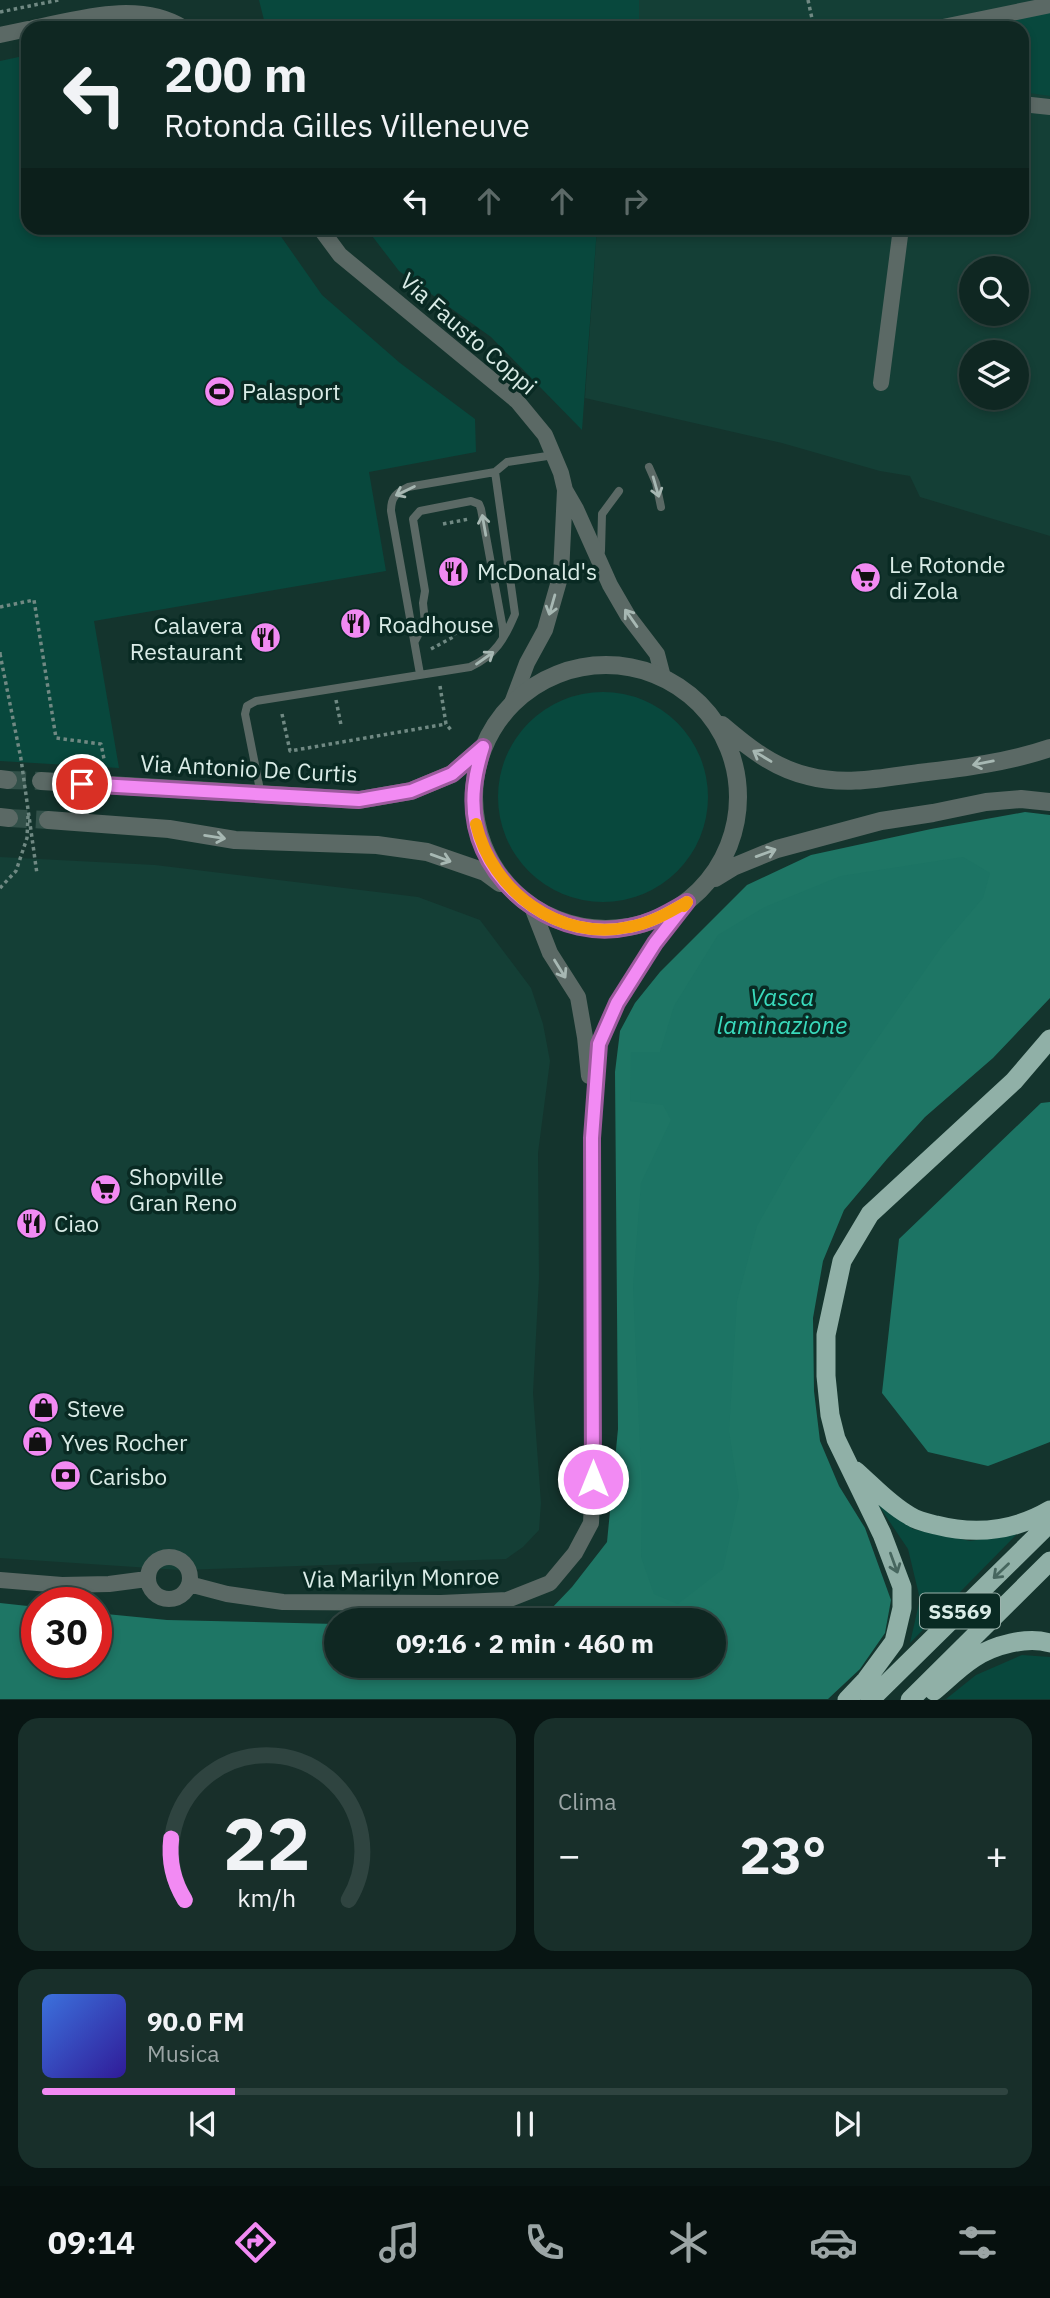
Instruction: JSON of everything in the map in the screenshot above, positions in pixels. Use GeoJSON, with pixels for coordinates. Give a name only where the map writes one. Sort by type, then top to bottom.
{"type":"FeatureCollection","features":[{"type":"Feature","properties":{"kind":"highway"},"geometry":{"type":"LineString","coordinates":[[847,1699],[866,1680],[894,1642],[902,1608],[902,1587],[882,1534],[836,1439],[830,1415],[825,1376],[827,1335],[842,1261],[870,1214],[1014,1081],[1050,1039]]}},
{"type":"Feature","properties":{"kind":"highway"},"geometry":{"type":"LineString","coordinates":[[849,1465],[912,1518],[962,1531],[991,1531],[1018,1525],[1050,1510]]}},
{"type":"Feature","properties":{"kind":"highway","name":"SS569"},"geometry":{"type":"LineString","coordinates":[[870,1699],[1050,1523]]}},
{"type":"Feature","properties":{"kind":"highway","name":"SS569"},"geometry":{"type":"LineString","coordinates":[[909,1699],[1050,1561]]}},
{"type":"Feature","properties":{"kind":"highway"},"geometry":{"type":"LineString","coordinates":[[922,1699],[975,1657],[1011,1643],[1050,1643]]}},
{"type":"Feature","properties":{"kind":"street"},"geometry":{"type":"LineString","coordinates":[[972,21],[1050,5]]}},
{"type":"Feature","properties":{"kind":"street"},"geometry":{"type":"LineString","coordinates":[[70,21],[112,13],[158,16],[169,21]]}},
{"type":"Feature","properties":{"kind":"street"},"geometry":{"type":"LineString","coordinates":[[0,35],[21,30]]}},
{"type":"Feature","properties":{"kind":"street"},"geometry":{"type":"LineString","coordinates":[[1029,105],[1050,107]]}},
{"type":"Feature","properties":{"kind":"street","name":"Via Fausto Coppi"},"geometry":{"type":"LineString","coordinates":[[325,235],[340,255],[517,401],[545,435],[565,490],[610,584],[628,616],[657,654],[663,677]]}},
{"type":"Feature","properties":{"kind":"street"},"geometry":{"type":"LineString","coordinates":[[881,383],[900,235]]}},
{"type":"Feature","properties":{"kind":"street","name":"Via Fausto Coppi"},"geometry":{"type":"LineString","coordinates":[[512,703],[527,663],[545,631],[561,573],[565,490]]}},
{"type":"Feature","properties":{"kind":"street"},"geometry":{"type":"LineString","coordinates":[[517,896],[499,876],[485,852],[476,827],[473,800],[475,773],[483,747],[495,724],[512,703],[530,688],[550,677],[584,667],[618,665],[663,677],[681,687],[760,756],[807,776],[833,781],[856,781],[954,769],[1050,748]]}},
{"type":"Feature","properties":{"kind":"street"},"geometry":{"type":"LineString","coordinates":[[48,820],[169,829],[235,840],[377,845],[427,852],[485,872],[532,907],[561,922],[594,929],[627,928],[659,919],[687,902],[720,866],[730,845],[739,800],[737,777],[723,734],[710,715]]}},
{"type":"Feature","properties":{"kind":"street","name":"Via Antonio De Curtis"},"geometry":{"type":"LineString","coordinates":[[41,782],[359,800],[411,791],[452,774],[483,747]]}},
{"type":"Feature","properties":{"kind":"street"},"geometry":{"type":"LineString","coordinates":[[706,884],[733,867],[777,849],[881,821],[986,802],[1021,799],[1050,802]]}},
{"type":"Feature","properties":{"kind":"street","name":"Via Marilyn Monroe"},"geometry":{"type":"LineString","coordinates":[[189,1584],[227,1594],[283,1602],[441,1603],[507,1600],[550,1583],[575,1553],[591,1523],[593,1113],[599,1044],[617,1003],[655,943],[687,902]]}},
{"type":"Feature","properties":{"kind":"street","name":"Via Marilyn Monroe"},"geometry":{"type":"LineString","coordinates":[[532,907],[546,945],[578,997],[593,1113]]}},
{"type":"Feature","properties":{"kind":"street"},"geometry":{"type":"LineString","coordinates":[[173,1558],[185,1565],[189,1584],[181,1595],[168,1599],[155,1594],[147,1579],[154,1563],[173,1558]]}},
{"type":"Feature","properties":{"kind":"street"},"geometry":{"type":"LineString","coordinates":[[0,1580],[62,1585],[109,1584],[147,1579]]}},
{"type":"Feature","properties":{"kind":"lane"},"geometry":{"type":"LineString","coordinates":[[420,674],[391,501],[396,493],[408,487],[495,472],[507,462],[554,455]]}},
{"type":"Feature","properties":{"kind":"lane"},"geometry":{"type":"LineString","coordinates":[[649,467],[661,508]]}},
{"type":"Feature","properties":{"kind":"lane"},"geometry":{"type":"LineString","coordinates":[[261,796],[245,714],[247,706],[256,701],[470,667],[493,654],[515,614],[495,472]]}},
{"type":"Feature","properties":{"kind":"lane"},"geometry":{"type":"LineString","coordinates":[[610,584],[600,547],[602,514],[619,491]]}},
{"type":"Feature","properties":{"kind":"lane"},"geometry":{"type":"LineString","coordinates":[[415,643],[426,616],[423,603],[425,591],[413,519],[420,511],[471,501],[479,504],[481,509],[503,629],[502,640]]}},
{"type":"Feature","properties":{"kind":"path"},"geometry":{"type":"LineString","coordinates":[[0,12],[59,0]]}},
{"type":"Feature","properties":{"kind":"path"},"geometry":{"type":"LineString","coordinates":[[808,0],[812,21]]}},
{"type":"Feature","properties":{"kind":"path"},"geometry":{"type":"LineString","coordinates":[[0,607],[34,600],[56,738],[102,744],[104,759]]}},
{"type":"Feature","properties":{"kind":"path"},"geometry":{"type":"LineString","coordinates":[[431,649],[455,636],[454,629],[494,623]]}},
{"type":"Feature","properties":{"kind":"path"},"geometry":{"type":"LineString","coordinates":[[0,653],[29,807],[37,874]]}},
{"type":"Feature","properties":{"kind":"path"},"geometry":{"type":"LineString","coordinates":[[439,680],[446,724],[451,730]]}},
{"type":"Feature","properties":{"kind":"path"},"geometry":{"type":"LineString","coordinates":[[336,697],[341,726]]}},
{"type":"Feature","properties":{"kind":"path"},"geometry":{"type":"LineString","coordinates":[[282,714],[290,751],[446,724]]}},
{"type":"Feature","properties":{"kind":"path"},"geometry":{"type":"LineString","coordinates":[[0,888],[16,871],[27,838],[29,807]]}},
{"type":"Feature","properties":{"kind":"shaded area"},"geometry":{"type":"Polygon","coordinates":[[[259,0],[639,0],[639,21],[264,21],[259,0]]]}},
{"type":"Feature","properties":{"kind":"shaded area"},"geometry":{"type":"Polygon","coordinates":[[[639,0],[1050,0],[1050,536],[920,497],[910,476],[880,471],[782,443],[585,398],[597,235],[1029,235],[1029,21],[639,21],[639,0]]]}},
{"type":"Feature","properties":{"kind":"shaded area"},"geometry":{"type":"Polygon","coordinates":[[[1050,11],[1050,96],[1029,93],[1029,21],[1001,21],[1050,11]]]}},
{"type":"Feature","properties":{"kind":"shaded area","name":"Palasport"},"geometry":{"type":"Polygon","coordinates":[[[21,56],[21,235],[280,235],[322,295],[400,363],[475,419],[476,452],[369,472],[386,571],[94,621],[119,768],[0,761],[0,61],[21,56]]]}},
{"type":"Feature","properties":{"kind":"shaded area"},"geometry":{"type":"Polygon","coordinates":[[[371,235],[596,235],[582,430],[491,337],[399,271],[371,235]]]}},
{"type":"Feature","properties":{"kind":"shaded area"},"geometry":{"type":"Polygon","coordinates":[[[603,692],[624,694],[643,700],[677,723],[700,757],[706,776],[706,818],[700,837],[677,871],[643,894],[624,900],[603,902],[582,900],[563,894],[529,871],[506,837],[500,818],[498,797],[500,776],[506,757],[529,723],[563,700],[582,694],[603,692]]]}},
{"type":"Feature","properties":{"kind":"shaded area"},"geometry":{"type":"Polygon","coordinates":[[[1025,812],[1050,815],[1050,998],[993,1058],[925,1117],[887,1159],[844,1210],[823,1261],[813,1318],[814,1391],[820,1441],[839,1486],[865,1528],[891,1600],[885,1633],[860,1669],[828,1699],[0,1699],[0,1603],[21,1605],[21,1678],[112,1678],[112,1615],[167,1620],[324,1624],[324,1678],[726,1678],[726,1608],[552,1608],[607,1542],[618,1429],[615,1072],[620,1031],[635,1003],[660,972],[747,885],[811,855],[1025,812]]]}},
{"type":"Feature","properties":{"kind":"shaded area"},"geometry":{"type":"Polygon","coordinates":[[[0,857],[155,865],[418,897],[480,920],[531,988],[543,1024],[550,1061],[538,1153],[539,1278],[533,1393],[541,1503],[539,1530],[523,1547],[506,1559],[180,1570],[0,1558],[0,857]]]}},
{"type":"Feature","properties":{"kind":"shaded area"},"geometry":{"type":"Polygon","coordinates":[[[877,1503],[913,1529],[970,1541],[1017,1534],[910,1643],[920,1599],[908,1549],[877,1503]]]}},
{"type":"Feature","properties":{"kind":"shaded area"},"geometry":{"type":"Polygon","coordinates":[[[1022,1655],[1050,1657],[1050,1699],[946,1699],[976,1675],[1022,1655]]]}},
{"type":"Feature","properties":{"kind":"water","name":"Vasca laminazione"},"geometry":{"type":"Polygon","coordinates":[[[963,857],[990,873],[983,898],[942,946],[845,1085],[792,1164],[757,1226],[737,1301],[729,1431],[739,1496],[723,1569],[678,1604],[654,1594],[641,1557],[642,1493],[633,1287],[641,1183],[671,1120],[663,1105],[630,1101],[631,1052],[660,1052],[674,1006],[718,935],[765,907],[841,876],[963,857]]]}},
{"type":"Feature","properties":{"kind":"water"},"geometry":{"type":"Polygon","coordinates":[[[1050,1102],[1050,1442],[988,1466],[928,1452],[882,1393],[899,1239],[1041,1103],[1050,1102]]]}},
{"type":"Feature","properties":{"kind":"tunnel"},"geometry":{"type":"LineString","coordinates":[[8,780],[41,781]]}},
{"type":"Feature","properties":{"kind":"tunnel"},"geometry":{"type":"LineString","coordinates":[[9,818],[48,820]]}},
{"type":"Feature","properties":{"kind":"slow traffic"},"geometry":{"type":"LineString","coordinates":[[476,824],[485,852],[499,876],[517,896],[561,922],[594,929],[627,928],[659,919],[687,902],[684,906]]}},
{"type":"Feature","properties":{"kind":"place","name":"Palasport"},"geometry":{"type":"Point","coordinates":[219,391]}},
{"type":"Feature","properties":{"kind":"place","name":"McDonald's"},"geometry":{"type":"Point","coordinates":[454,571]}},
{"type":"Feature","properties":{"kind":"place","name":"Le Rotonde di Zola"},"geometry":{"type":"Point","coordinates":[866,577]}},
{"type":"Feature","properties":{"kind":"place","name":"Roadhouse"},"geometry":{"type":"Point","coordinates":[355,624]}},
{"type":"Feature","properties":{"kind":"place","name":"Calavera Restaurant"},"geometry":{"type":"Point","coordinates":[266,638]}},
{"type":"Feature","properties":{"kind":"place","name":"Shopville Gran Reno"},"geometry":{"type":"Point","coordinates":[106,1189]}},
{"type":"Feature","properties":{"kind":"place","name":"Ciao"},"geometry":{"type":"Point","coordinates":[31,1223]}},
{"type":"Feature","properties":{"kind":"place","name":"Steve"},"geometry":{"type":"Point","coordinates":[44,1408]}},
{"type":"Feature","properties":{"kind":"place","name":"Yves Rocher"},"geometry":{"type":"Point","coordinates":[38,1442]}},
{"type":"Feature","properties":{"kind":"place","name":"Carisbo"},"geometry":{"type":"Point","coordinates":[66,1476]}},
{"type":"Feature","properties":{"kind":"route"},"geometry":{"type":"LineString","coordinates":[[82,784],[359,800],[411,791],[452,774],[483,747],[475,773],[473,800],[476,827],[485,852],[499,876],[517,896],[561,922],[594,929],[627,928],[659,919],[687,902],[655,943],[617,1003],[599,1044],[592,1138],[593,1479]]}}]}
